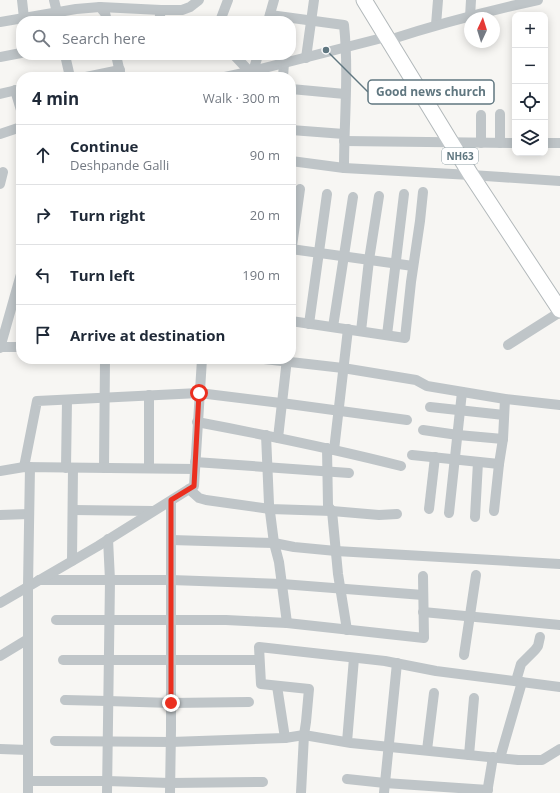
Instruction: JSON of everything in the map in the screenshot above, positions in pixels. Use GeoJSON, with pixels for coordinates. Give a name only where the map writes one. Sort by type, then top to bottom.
{"type":"FeatureCollection","features":[{"type":"Feature","properties":{"kind":"highway","name":"NH63"},"geometry":{"type":"LineString","coordinates":[[364,0],[452,143],[560,311]]}},
{"type":"Feature","properties":{"kind":"street"},"geometry":{"type":"LineString","coordinates":[[22,0],[24,16]]}},
{"type":"Feature","properties":{"kind":"street"},"geometry":{"type":"LineString","coordinates":[[54,0],[58,16]]}},
{"type":"Feature","properties":{"kind":"street"},"geometry":{"type":"LineString","coordinates":[[60,16],[76,9],[100,7],[161,10],[183,5],[190,7],[199,0]]}},
{"type":"Feature","properties":{"kind":"street"},"geometry":{"type":"LineString","coordinates":[[222,16],[228,0]]}},
{"type":"Feature","properties":{"kind":"street"},"geometry":{"type":"LineString","coordinates":[[270,16],[274,0]]}},
{"type":"Feature","properties":{"kind":"street"},"geometry":{"type":"LineString","coordinates":[[306,58],[314,0]]}},
{"type":"Feature","properties":{"kind":"street"},"geometry":{"type":"LineString","coordinates":[[436,25],[438,0]]}},
{"type":"Feature","properties":{"kind":"street"},"geometry":{"type":"LineString","coordinates":[[470,12],[471,0]]}},
{"type":"Feature","properties":{"kind":"street"},"geometry":{"type":"LineString","coordinates":[[486,12],[538,0]]}},
{"type":"Feature","properties":{"kind":"street"},"geometry":{"type":"LineString","coordinates":[[100,7],[106,16]]}},
{"type":"Feature","properties":{"kind":"street"},"geometry":{"type":"LineString","coordinates":[[160,16],[161,10]]}},
{"type":"Feature","properties":{"kind":"street"},"geometry":{"type":"LineString","coordinates":[[254,72],[284,63],[388,38],[464,18]]}},
{"type":"Feature","properties":{"kind":"street"},"geometry":{"type":"LineString","coordinates":[[0,22],[16,19]]}},
{"type":"Feature","properties":{"kind":"street"},"geometry":{"type":"LineString","coordinates":[[296,19],[344,25],[347,47],[344,168]]}},
{"type":"Feature","properties":{"kind":"street"},"geometry":{"type":"LineString","coordinates":[[0,57],[16,54]]}},
{"type":"Feature","properties":{"kind":"street"},"geometry":{"type":"LineString","coordinates":[[66,60],[69,72]]}},
{"type":"Feature","properties":{"kind":"street"},"geometry":{"type":"LineString","coordinates":[[117,60],[120,72]]}},
{"type":"Feature","properties":{"kind":"street"},"geometry":{"type":"LineString","coordinates":[[239,60],[250,72]]}},
{"type":"Feature","properties":{"kind":"street"},"geometry":{"type":"LineString","coordinates":[[251,72],[256,60]]}},
{"type":"Feature","properties":{"kind":"street"},"geometry":{"type":"LineString","coordinates":[[283,72],[284,63]]}},
{"type":"Feature","properties":{"kind":"street"},"geometry":{"type":"LineString","coordinates":[[296,89],[345,94]]}},
{"type":"Feature","properties":{"kind":"street"},"geometry":{"type":"LineString","coordinates":[[0,94],[16,90]]}},
{"type":"Feature","properties":{"kind":"street"},"geometry":{"type":"LineString","coordinates":[[500,114],[500,143]]}},
{"type":"Feature","properties":{"kind":"street"},"geometry":{"type":"LineString","coordinates":[[480,143],[481,116]]}},
{"type":"Feature","properties":{"kind":"street"},"geometry":{"type":"LineString","coordinates":[[0,134],[16,129]]}},
{"type":"Feature","properties":{"kind":"street"},"geometry":{"type":"LineString","coordinates":[[296,131],[344,138],[452,143],[512,143]]}},
{"type":"Feature","properties":{"kind":"street"},"geometry":{"type":"LineString","coordinates":[[548,143],[560,143]]}},
{"type":"Feature","properties":{"kind":"street"},"geometry":{"type":"LineString","coordinates":[[296,162],[344,168],[472,174],[560,181]]}},
{"type":"Feature","properties":{"kind":"street"},"geometry":{"type":"LineString","coordinates":[[0,184],[3,172]]}},
{"type":"Feature","properties":{"kind":"street"},"geometry":{"type":"LineString","coordinates":[[296,216],[300,189]]}},
{"type":"Feature","properties":{"kind":"street"},"geometry":{"type":"LineString","coordinates":[[296,323],[348,329],[405,338],[423,192]]}},
{"type":"Feature","properties":{"kind":"street"},"geometry":{"type":"LineString","coordinates":[[309,324],[327,194]]}},
{"type":"Feature","properties":{"kind":"street"},"geometry":{"type":"LineString","coordinates":[[386,335],[404,194]]}},
{"type":"Feature","properties":{"kind":"street"},"geometry":{"type":"LineString","coordinates":[[361,331],[369,260],[379,196]]}},
{"type":"Feature","properties":{"kind":"street"},"geometry":{"type":"LineString","coordinates":[[333,327],[352,197]]}},
{"type":"Feature","properties":{"kind":"street"},"geometry":{"type":"LineString","coordinates":[[296,250],[413,266]]}},
{"type":"Feature","properties":{"kind":"street"},"geometry":{"type":"LineString","coordinates":[[16,291],[0,347],[16,348]]}},
{"type":"Feature","properties":{"kind":"street"},"geometry":{"type":"LineString","coordinates":[[508,345],[560,311]]}},
{"type":"Feature","properties":{"kind":"street"},"geometry":{"type":"LineString","coordinates":[[347,630],[340,588],[332,511],[328,506],[327,471],[338,411],[348,329]]}},
{"type":"Feature","properties":{"kind":"street"},"geometry":{"type":"LineString","coordinates":[[296,361],[416,380],[426,386],[462,392],[505,399],[560,405]]}},
{"type":"Feature","properties":{"kind":"street"},"geometry":{"type":"LineString","coordinates":[[104,468],[105,364]]}},
{"type":"Feature","properties":{"kind":"street"},"geometry":{"type":"LineString","coordinates":[[0,603],[191,488],[195,466],[202,364]]}},
{"type":"Feature","properties":{"kind":"street"},"geometry":{"type":"LineString","coordinates":[[278,438],[287,364]]}},
{"type":"Feature","properties":{"kind":"street"},"geometry":{"type":"LineString","coordinates":[[449,513],[462,392]]}},
{"type":"Feature","properties":{"kind":"street"},"geometry":{"type":"LineString","coordinates":[[28,793],[29,514],[27,467],[36,401],[199,393],[407,420]]}},
{"type":"Feature","properties":{"kind":"street"},"geometry":{"type":"LineString","coordinates":[[148,468],[149,396]]}},
{"type":"Feature","properties":{"kind":"street"},"geometry":{"type":"LineString","coordinates":[[494,511],[503,439],[505,399]]}},
{"type":"Feature","properties":{"kind":"street"},"geometry":{"type":"LineString","coordinates":[[67,400],[69,468],[73,510],[72,561]]}},
{"type":"Feature","properties":{"kind":"street"},"geometry":{"type":"LineString","coordinates":[[430,408],[504,415]]}},
{"type":"Feature","properties":{"kind":"street"},"geometry":{"type":"LineString","coordinates":[[197,422],[266,435],[401,466]]}},
{"type":"Feature","properties":{"kind":"street"},"geometry":{"type":"LineString","coordinates":[[424,430],[503,439]]}},
{"type":"Feature","properties":{"kind":"street"},"geometry":{"type":"LineString","coordinates":[[266,435],[270,509],[287,623]]}},
{"type":"Feature","properties":{"kind":"street"},"geometry":{"type":"LineString","coordinates":[[412,455],[499,464]]}},
{"type":"Feature","properties":{"kind":"street"},"geometry":{"type":"LineString","coordinates":[[429,509],[434,457]]}},
{"type":"Feature","properties":{"kind":"street"},"geometry":{"type":"LineString","coordinates":[[475,517],[478,462]]}},
{"type":"Feature","properties":{"kind":"street"},"geometry":{"type":"LineString","coordinates":[[0,471],[27,467],[148,468],[195,466],[267,467],[349,472]]}},
{"type":"Feature","properties":{"kind":"street"},"geometry":{"type":"LineString","coordinates":[[191,488],[199,498],[206,500],[270,509],[332,511],[379,516],[397,514]]}},
{"type":"Feature","properties":{"kind":"street"},"geometry":{"type":"LineString","coordinates":[[170,788],[171,500]]}},
{"type":"Feature","properties":{"kind":"street"},"geometry":{"type":"LineString","coordinates":[[73,510],[154,511]]}},
{"type":"Feature","properties":{"kind":"street"},"geometry":{"type":"LineString","coordinates":[[0,515],[29,514]]}},
{"type":"Feature","properties":{"kind":"street"},"geometry":{"type":"LineString","coordinates":[[107,793],[110,580],[108,539]]}},
{"type":"Feature","properties":{"kind":"street"},"geometry":{"type":"LineString","coordinates":[[171,540],[274,543],[294,547],[336,551],[560,564]]}},
{"type":"Feature","properties":{"kind":"street"},"geometry":{"type":"LineString","coordinates":[[464,655],[476,575]]}},
{"type":"Feature","properties":{"kind":"street"},"geometry":{"type":"LineString","coordinates":[[56,620],[226,620],[287,623],[424,638],[423,576]]}},
{"type":"Feature","properties":{"kind":"street"},"geometry":{"type":"LineString","coordinates":[[39,580],[171,580],[282,584],[423,595]]}},
{"type":"Feature","properties":{"kind":"street"},"geometry":{"type":"LineString","coordinates":[[423,612],[560,625]]}},
{"type":"Feature","properties":{"kind":"street"},"geometry":{"type":"LineString","coordinates":[[347,779],[384,788],[487,791],[519,682],[521,664],[538,646],[540,637]]}},
{"type":"Feature","properties":{"kind":"street"},"geometry":{"type":"LineString","coordinates":[[0,656],[28,639]]}},
{"type":"Feature","properties":{"kind":"street"},"geometry":{"type":"LineString","coordinates":[[301,793],[304,735],[309,689],[261,684],[259,647],[397,663],[436,671],[560,687]]}},
{"type":"Feature","properties":{"kind":"street"},"geometry":{"type":"LineString","coordinates":[[347,742],[354,658]]}},
{"type":"Feature","properties":{"kind":"street"},"geometry":{"type":"LineString","coordinates":[[63,660],[259,660]]}},
{"type":"Feature","properties":{"kind":"street"},"geometry":{"type":"LineString","coordinates":[[384,788],[397,663]]}},
{"type":"Feature","properties":{"kind":"street"},"geometry":{"type":"LineString","coordinates":[[277,686],[285,738]]}},
{"type":"Feature","properties":{"kind":"street"},"geometry":{"type":"LineString","coordinates":[[427,750],[434,693]]}},
{"type":"Feature","properties":{"kind":"street"},"geometry":{"type":"LineString","coordinates":[[470,755],[474,698]]}},
{"type":"Feature","properties":{"kind":"street"},"geometry":{"type":"LineString","coordinates":[[65,700],[171,703],[249,702]]}},
{"type":"Feature","properties":{"kind":"street"},"geometry":{"type":"LineString","coordinates":[[55,741],[171,742],[285,738],[304,735],[347,742],[518,760],[542,760],[560,749]]}},
{"type":"Feature","properties":{"kind":"street"},"geometry":{"type":"LineString","coordinates":[[0,749],[28,750]]}},
{"type":"Feature","properties":{"kind":"street"},"geometry":{"type":"LineString","coordinates":[[28,781],[107,781],[170,788],[263,782]]}},
{"type":"Feature","properties":{"kind":"place","name":"Good news church"},"geometry":{"type":"Point","coordinates":[326,50]}},
{"type":"Feature","properties":{"kind":"route"},"geometry":{"type":"LineString","coordinates":[[171,703],[171,500],[194,486],[199,393]]}}]}
